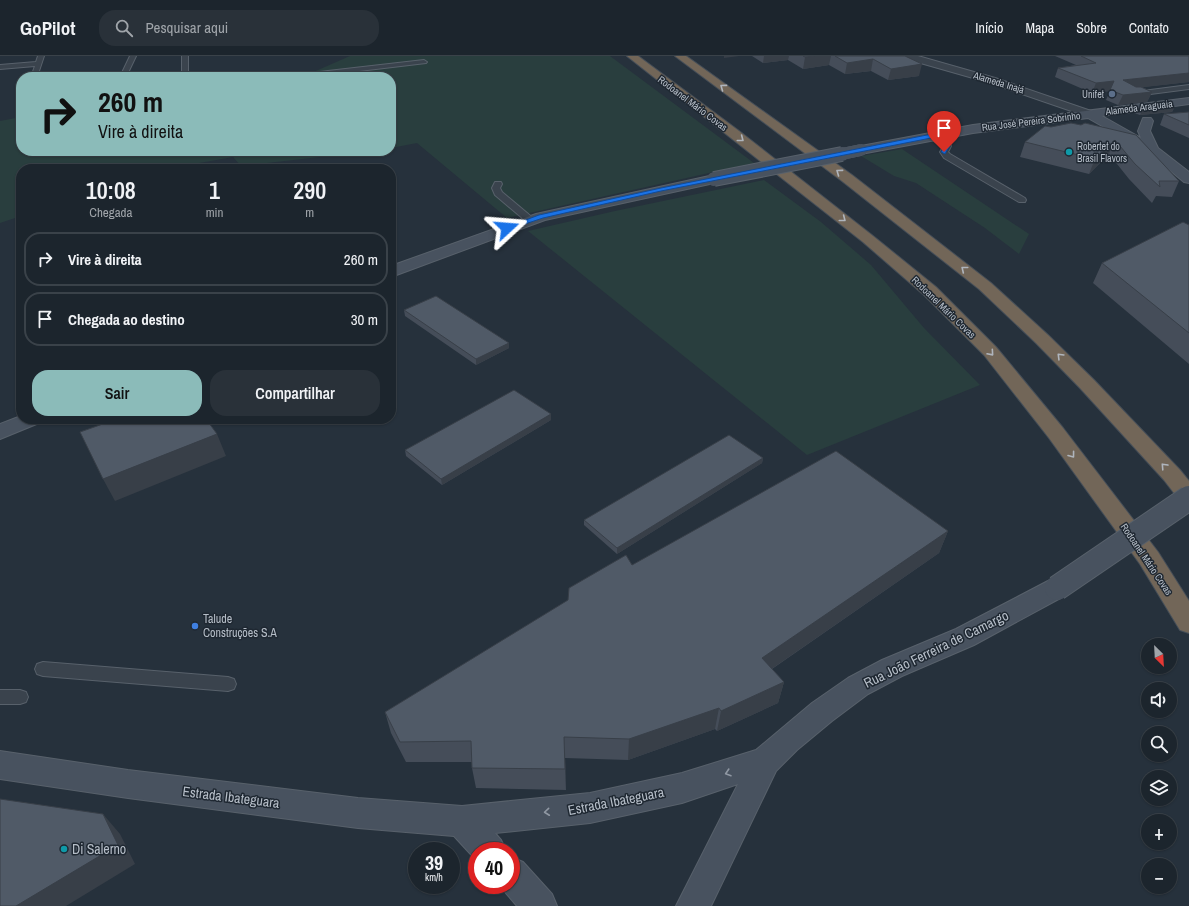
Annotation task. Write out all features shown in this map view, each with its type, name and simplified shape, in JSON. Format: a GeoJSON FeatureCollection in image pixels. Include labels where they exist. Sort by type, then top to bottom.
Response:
{"type":"FeatureCollection","features":[{"type":"Feature","properties":{"kind":"highway"},"geometry":{"type":"LineString","coordinates":[[680,56],[847,178],[985,286],[1088,384],[1172,474],[1189,497]]}},
{"type":"Feature","properties":{"kind":"highway","name":"Rodoanel Mário Covas"},"geometry":{"type":"LineString","coordinates":[[633,58],[735,134],[868,239],[930,292],[990,351],[1056,433],[1144,552],[1189,623]]}},
{"type":"Feature","properties":{"kind":"street","name":"Alameda Inajá"},"geometry":{"type":"LineString","coordinates":[[907,56],[998,82],[1090,114]]}},
{"type":"Feature","properties":{"kind":"street","name":"Alameda Inajá"},"geometry":{"type":"LineString","coordinates":[[932,56],[998,75],[1109,111]]}},
{"type":"Feature","properties":{"kind":"street","name":"Alameda Araguaia"},"geometry":{"type":"LineString","coordinates":[[1090,114],[1189,101]]}},
{"type":"Feature","properties":{"kind":"street"},"geometry":{"type":"LineString","coordinates":[[1090,114],[1153,150],[1189,178]]}},
{"type":"Feature","properties":{"kind":"street","name":"Rua José Pereira Sobrinho"},"geometry":{"type":"LineString","coordinates":[[396,270],[530,220],[578,208],[714,179],[932,136],[973,129],[1090,114]]}},
{"type":"Feature","properties":{"kind":"street","name":"Alameda Araguaia"},"geometry":{"type":"LineString","coordinates":[[1111,125],[1160,120]]}},
{"type":"Feature","properties":{"kind":"street"},"geometry":{"type":"LineString","coordinates":[[1138,123],[1153,150]]}},
{"type":"Feature","properties":{"kind":"street","name":"Rua José Pereira Sobrinho"},"geometry":{"type":"LineString","coordinates":[[973,129],[1111,125]]}},
{"type":"Feature","properties":{"kind":"street"},"geometry":{"type":"LineString","coordinates":[[0,432],[20,424]]}},
{"type":"Feature","properties":{"kind":"street","name":"Rua João Ferreira de Camargo"},"geometry":{"type":"LineString","coordinates":[[693,906],[765,761],[822,712],[858,686],[892,668],[965,637],[1057,588],[1189,497]]}},
{"type":"Feature","properties":{"kind":"street","name":"Estrada Ibateguara"},"geometry":{"type":"LineString","coordinates":[[0,765],[128,784],[358,813],[462,821],[590,808],[682,788],[765,761]]}},
{"type":"Feature","properties":{"kind":"street"},"geometry":{"type":"LineString","coordinates":[[462,821],[482,842]]}},
{"type":"Feature","properties":{"kind":"street"},"geometry":{"type":"LineString","coordinates":[[520,884],[540,906]]}},
{"type":"Feature","properties":{"kind":"lane"},"geometry":{"type":"LineString","coordinates":[[36,72],[41,56]]}},
{"type":"Feature","properties":{"kind":"lane"},"geometry":{"type":"LineString","coordinates":[[126,72],[132,56]]}},
{"type":"Feature","properties":{"kind":"lane"},"geometry":{"type":"LineString","coordinates":[[185,56],[185,72]]}},
{"type":"Feature","properties":{"kind":"lane"},"geometry":{"type":"LineString","coordinates":[[337,72],[424,62]]}},
{"type":"Feature","properties":{"kind":"lane"},"geometry":{"type":"LineString","coordinates":[[0,67],[39,64]]}},
{"type":"Feature","properties":{"kind":"lane"},"geometry":{"type":"LineString","coordinates":[[1133,94],[1189,87]]}},
{"type":"Feature","properties":{"kind":"lane"},"geometry":{"type":"LineString","coordinates":[[932,136],[947,146],[944,152],[947,156],[1022,200]]}},
{"type":"Feature","properties":{"kind":"lane"},"geometry":{"type":"LineString","coordinates":[[498,184],[496,188],[498,193],[530,220]]}},
{"type":"Feature","properties":{"kind":"lane"},"geometry":{"type":"LineString","coordinates":[[43,669],[228,684]]}},
{"type":"Feature","properties":{"kind":"lane"},"geometry":{"type":"LineString","coordinates":[[0,697],[20,697]]}},
{"type":"Feature","properties":{"kind":"green space"},"geometry":{"type":"Polygon","coordinates":[[[350,56],[610,56],[754,163],[507,218],[417,143],[396,147],[396,72],[313,72],[350,56]]]}},
{"type":"Feature","properties":{"kind":"green space"},"geometry":{"type":"Polygon","coordinates":[[[16,118],[16,156],[328,156],[258,164],[239,164],[233,157],[194,164],[16,164],[16,218],[0,223],[0,121],[16,118]]]}},
{"type":"Feature","properties":{"kind":"green space"},"geometry":{"type":"Polygon","coordinates":[[[902,149],[1029,234],[1019,254],[985,228],[916,183],[894,176],[861,156],[902,149]]]}},
{"type":"Feature","properties":{"kind":"green space"},"geometry":{"type":"Polygon","coordinates":[[[764,180],[821,222],[871,265],[924,328],[980,385],[807,455],[528,231],[764,180]]]}},
{"type":"Feature","properties":{"kind":"building"},"geometry":{"type":"Polygon","coordinates":[[[835,56],[905,56],[922,64],[891,69],[873,59],[847,63],[835,56]]]}},
{"type":"Feature","properties":{"kind":"building"},"geometry":{"type":"Polygon","coordinates":[[[1081,56],[1189,56],[1189,73],[1123,80],[1136,87],[1141,87],[1152,92],[1123,95],[1110,90],[1114,81],[1096,83],[1058,68],[1096,63],[1081,56]]]}},
{"type":"Feature","properties":{"kind":"building"},"geometry":{"type":"Polygon","coordinates":[[[1166,105],[1174,108],[1142,111],[1136,109],[1166,105]]]}},
{"type":"Feature","properties":{"kind":"building"},"geometry":{"type":"Polygon","coordinates":[[[1189,112],[1189,125],[1164,114],[1189,112]]]}},
{"type":"Feature","properties":{"kind":"building"},"geometry":{"type":"Polygon","coordinates":[[[1071,123],[1081,125],[1085,123],[1136,135],[1179,181],[1159,181],[1160,187],[1135,164],[1115,140],[1095,159],[1025,142],[1045,126],[1051,127],[1071,123]]]}},
{"type":"Feature","properties":{"kind":"building"},"geometry":{"type":"Polygon","coordinates":[[[1183,222],[1189,225],[1189,333],[1102,263],[1183,222]]]}},
{"type":"Feature","properties":{"kind":"building"},"geometry":{"type":"Polygon","coordinates":[[[436,296],[509,343],[476,359],[404,310],[436,296]]]}},
{"type":"Feature","properties":{"kind":"building"},"geometry":{"type":"Polygon","coordinates":[[[514,390],[551,414],[441,479],[405,450],[514,390]]]}},
{"type":"Feature","properties":{"kind":"building"},"geometry":{"type":"Polygon","coordinates":[[[103,424],[210,424],[217,434],[103,479],[80,432],[103,424]]]}},
{"type":"Feature","properties":{"kind":"building"},"geometry":{"type":"Polygon","coordinates":[[[729,435],[763,458],[617,548],[584,520],[729,435]]]}},
{"type":"Feature","properties":{"kind":"building"},"geometry":{"type":"Polygon","coordinates":[[[836,451],[948,531],[762,658],[784,682],[721,711],[719,708],[629,739],[564,737],[565,769],[472,768],[471,741],[400,742],[385,712],[568,600],[569,588],[626,555],[632,565],[836,451]]]}},
{"type":"Feature","properties":{"kind":"building","name":"Di Salerno"},"geometry":{"type":"Polygon","coordinates":[[[0,799],[103,814],[118,845],[16,906],[0,906],[0,799]]]}},
{"type":"Feature","properties":{"kind":"place","name":"Unifet"},"geometry":{"type":"Point","coordinates":[1112,94]}},
{"type":"Feature","properties":{"kind":"place","name":"Robertet do Brasil Flavors"},"geometry":{"type":"Point","coordinates":[1069,152]}},
{"type":"Feature","properties":{"kind":"place","name":"Talude Construções S.A"},"geometry":{"type":"Point","coordinates":[195,626]}},
{"type":"Feature","properties":{"kind":"place","name":"Di Salerno"},"geometry":{"type":"Point","coordinates":[64,849]}},
{"type":"Feature","properties":{"kind":"route"},"geometry":{"type":"LineString","coordinates":[[507,228],[541,217],[685,184],[932,136],[946,144],[947,146],[944,152]]}}]}
